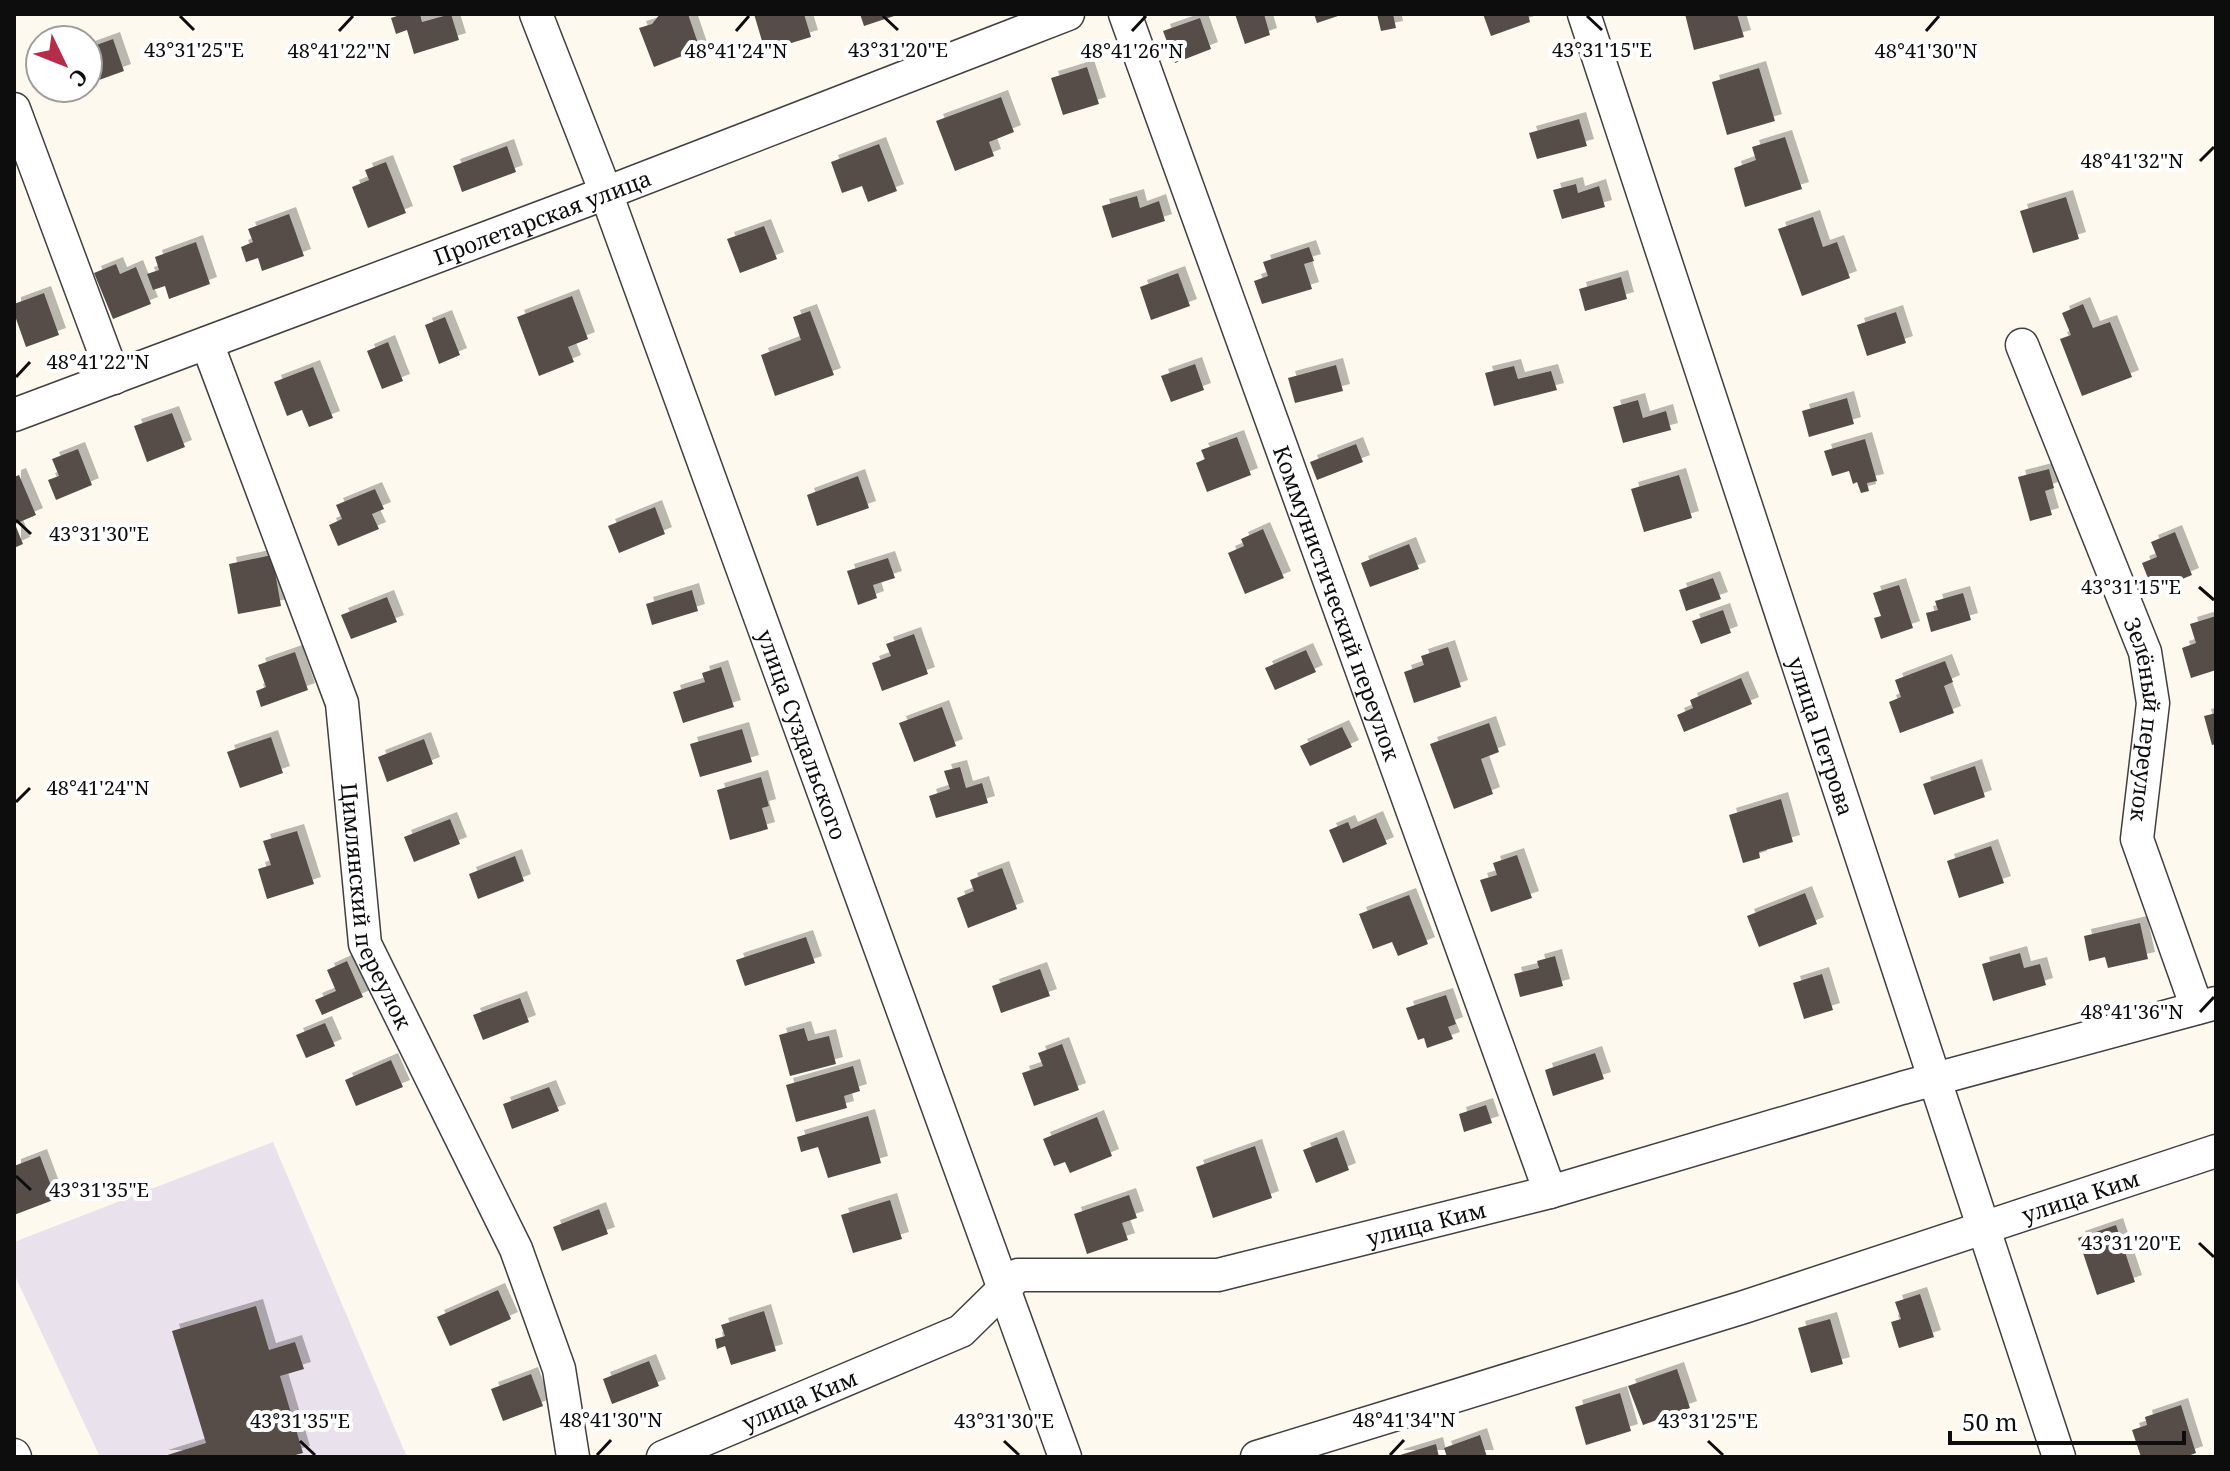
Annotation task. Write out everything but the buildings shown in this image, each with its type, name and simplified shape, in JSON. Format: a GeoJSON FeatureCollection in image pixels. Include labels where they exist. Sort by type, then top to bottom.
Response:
{"type":"FeatureCollection","features":[{"type":"Feature","properties":{"kind":"street","name":"улица Суздальского"},"geometry":{"type":"LineString","coordinates":[[536,14],[606,193],[1065,1457]]}},
{"type":"Feature","properties":{"kind":"street","name":"Пролетарская улица"},"geometry":{"type":"LineString","coordinates":[[14,415],[606,193],[1068,14]]}},
{"type":"Feature","properties":{"kind":"street","name":"Коммунистический переулок"},"geometry":{"type":"LineString","coordinates":[[1125,14],[1550,1192]]}},
{"type":"Feature","properties":{"kind":"street","name":"улица Петрова"},"geometry":{"type":"LineString","coordinates":[[1584,14],[2059,1457]]}},
{"type":"Feature","properties":{"kind":"street"},"geometry":{"type":"LineString","coordinates":[[14,109],[114,378]]}},
{"type":"Feature","properties":{"kind":"street","name":"Цимлянский переулок"},"geometry":{"type":"LineString","coordinates":[[207,343],[342,703],[365,944],[516,1249],[559,1369],[573,1457]]}},
{"type":"Feature","properties":{"kind":"street","name":"Зелёный переулок"},"geometry":{"type":"LineString","coordinates":[[2022,345],[2145,652],[2153,703],[2137,839],[2207,1005]]}},
{"type":"Feature","properties":{"kind":"street","name":"улица Ким"},"geometry":{"type":"LineString","coordinates":[[663,1457],[961,1331],[1018,1275],[1218,1275],[1550,1192],[1934,1079],[2207,1005]]}},
{"type":"Feature","properties":{"kind":"street","name":"улица Ким"},"geometry":{"type":"LineString","coordinates":[[1257,1457],[1744,1307],[2216,1151]]}},
{"type":"Feature","properties":{"kind":"shaded area"},"geometry":{"type":"Polygon","coordinates":[[[273,1142],[407,1457],[100,1457],[14,1274],[14,1242],[273,1142]]]}}]}
